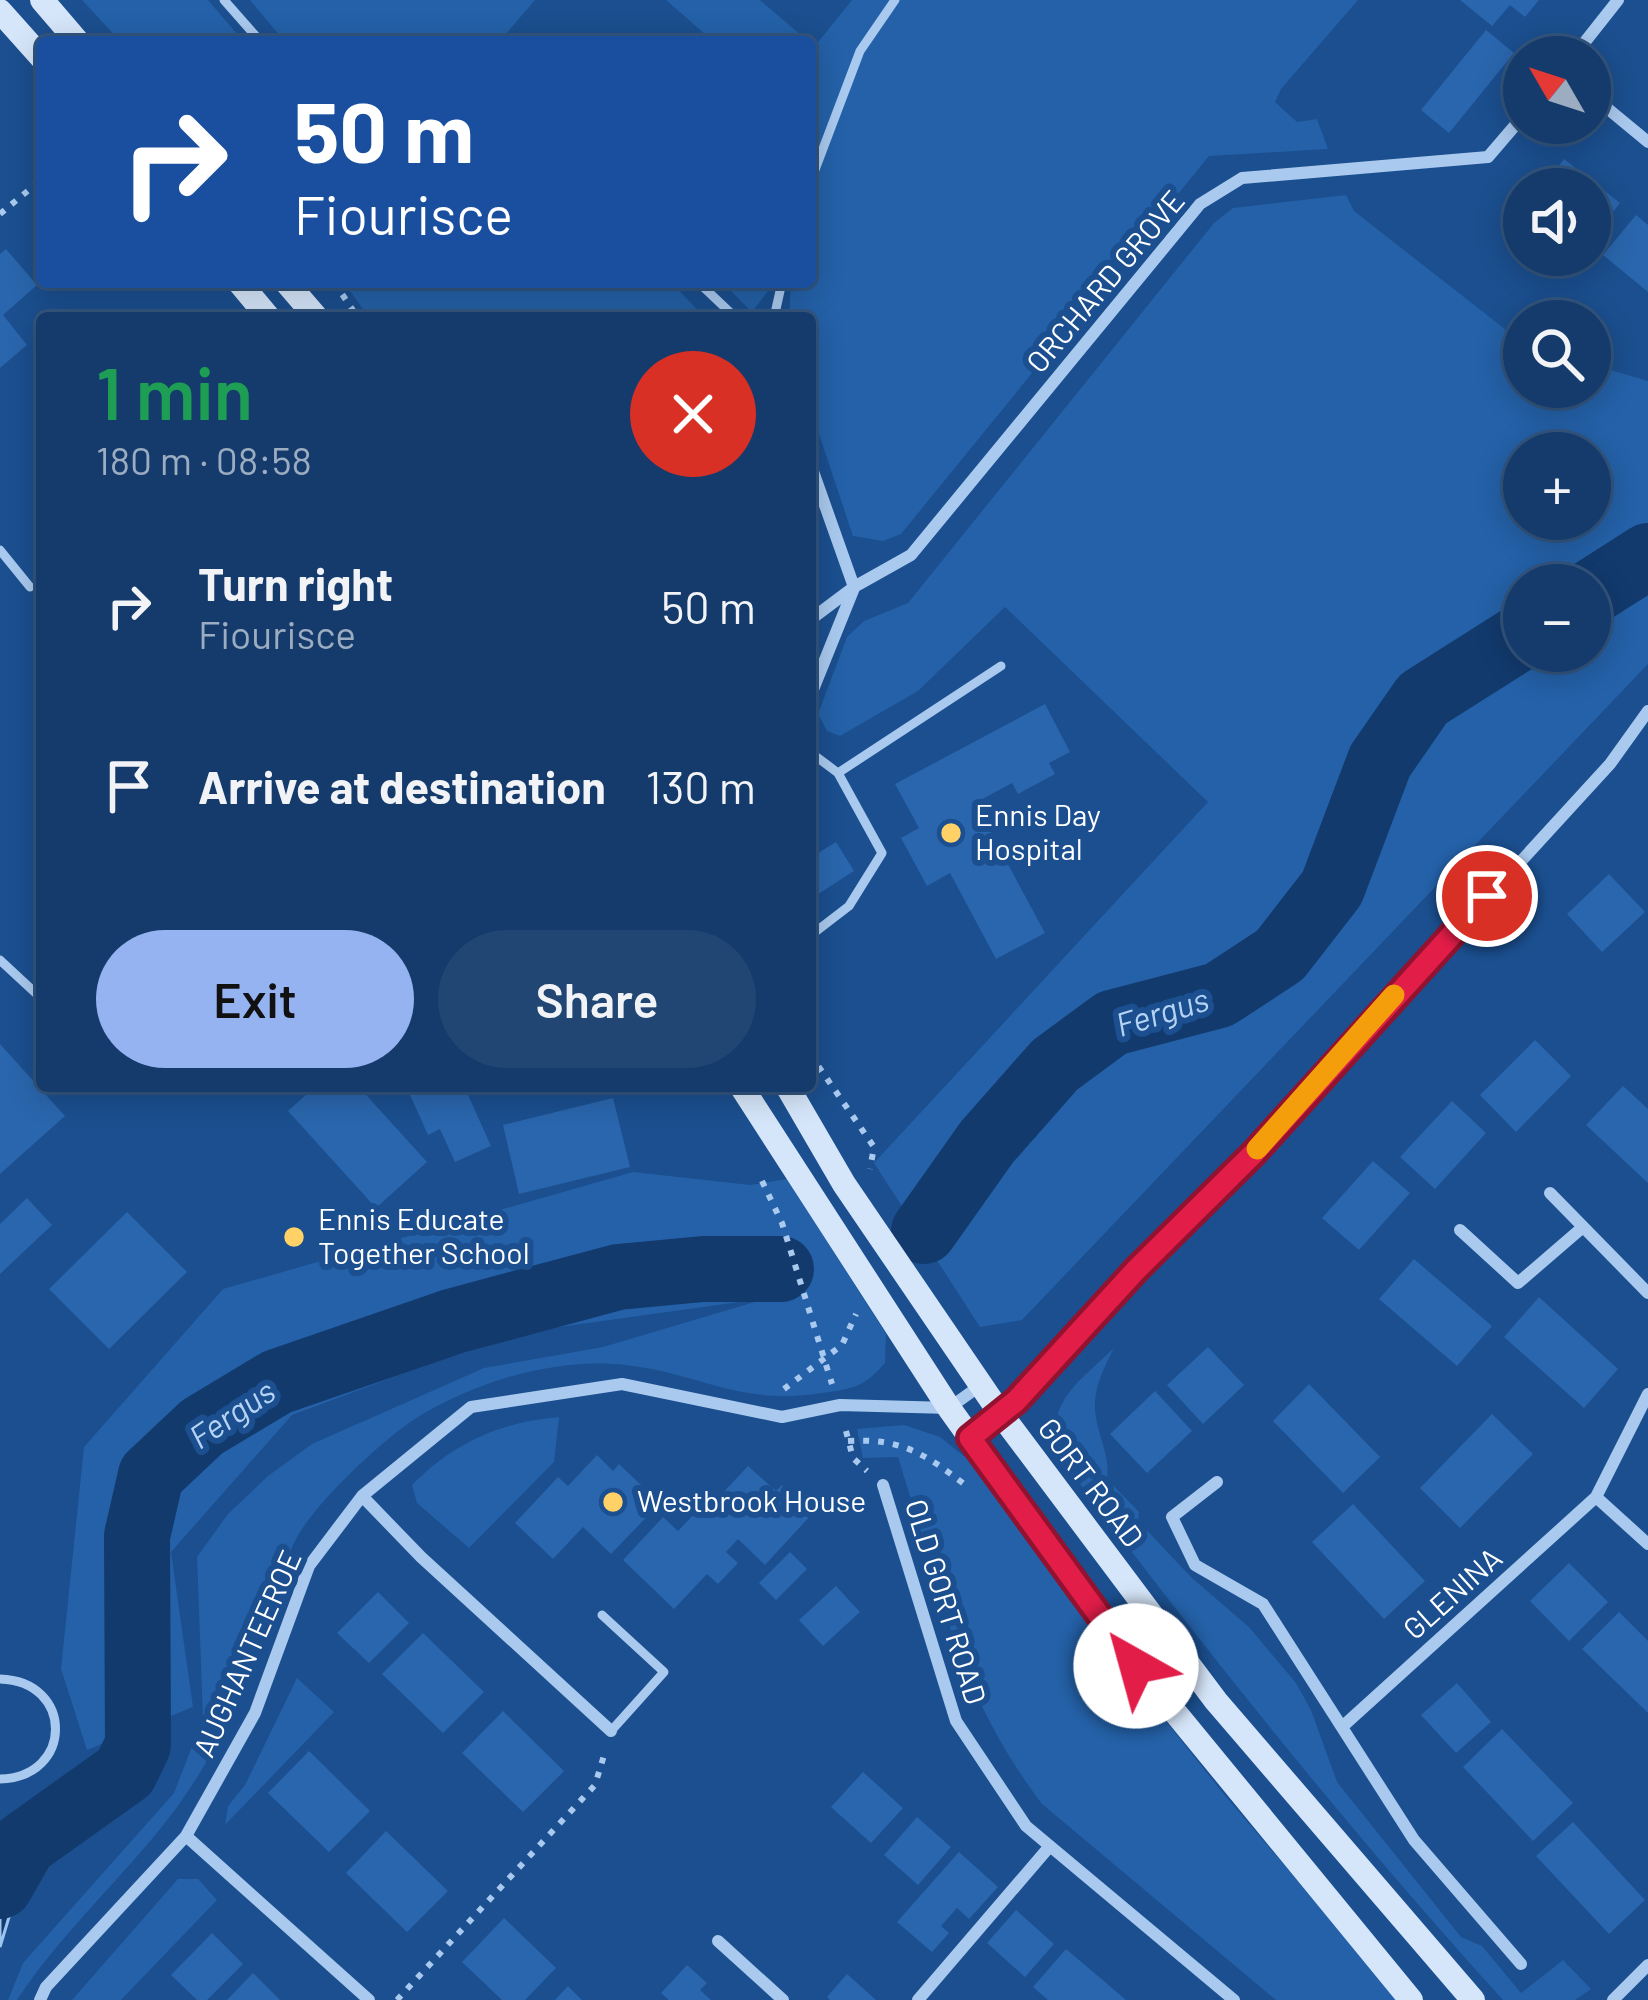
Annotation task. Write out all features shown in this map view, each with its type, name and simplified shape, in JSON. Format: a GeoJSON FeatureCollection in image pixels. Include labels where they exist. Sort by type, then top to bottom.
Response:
{"type":"FeatureCollection","features":[{"type":"Feature","properties":{"kind":"main road"},"geometry":{"type":"LineString","coordinates":[[42,0],[73,36]]}},
{"type":"Feature","properties":{"kind":"main road"},"geometry":{"type":"LineString","coordinates":[[0,11],[36,51]]}},
{"type":"Feature","properties":{"kind":"main road"},"geometry":{"type":"LineString","coordinates":[[244,288],[263,312]]}},
{"type":"Feature","properties":{"kind":"main road"},"geometry":{"type":"LineString","coordinates":[[291,288],[312,312]]}},
{"type":"Feature","properties":{"kind":"main road"},"geometry":{"type":"LineString","coordinates":[[745,1092],[970,1438],[1110,1633],[1411,2000]]}},
{"type":"Feature","properties":{"kind":"main road","name":"GORT ROAD"},"geometry":{"type":"LineString","coordinates":[[790,1092],[844,1184],[1000,1413],[1216,1701],[1473,2000]]}},
{"type":"Feature","properties":{"kind":"street"},"geometry":{"type":"LineString","coordinates":[[1590,36],[1618,0]]}},
{"type":"Feature","properties":{"kind":"street"},"geometry":{"type":"LineString","coordinates":[[1611,111],[1648,142]]}},
{"type":"Feature","properties":{"kind":"street","name":"ORCHARD GROVE"},"geometry":{"type":"LineString","coordinates":[[816,616],[854,587],[911,555],[1200,203],[1242,178],[1488,157],[1503,140]]}},
{"type":"Feature","properties":{"kind":"street"},"geometry":{"type":"LineString","coordinates":[[816,480],[854,587],[816,682]]}},
{"type":"Feature","properties":{"kind":"street"},"geometry":{"type":"LineString","coordinates":[[970,1438],[1000,1413],[1254,1153],[1610,764],[1648,711]]}},
{"type":"Feature","properties":{"kind":"street"},"geometry":{"type":"LineString","coordinates":[[1550,1193],[1648,1292]]}},
{"type":"Feature","properties":{"kind":"street"},"geometry":{"type":"LineString","coordinates":[[1460,1230],[1518,1283],[1583,1227]]}},
{"type":"Feature","properties":{"kind":"street","name":"AUGHANTEEROE"},"geometry":{"type":"LineString","coordinates":[[40,2000],[46,1987],[186,1836],[255,1713],[309,1566],[362,1496],[471,1408],[622,1384],[782,1417],[840,1405],[950,1408]]}},
{"type":"Feature","properties":{"kind":"street"},"geometry":{"type":"LineString","coordinates":[[950,1408],[981,1385]]}},
{"type":"Feature","properties":{"kind":"street","name":"GLENINA"},"geometry":{"type":"LineString","coordinates":[[1342,1727],[1596,1497],[1648,1394]]}},
{"type":"Feature","properties":{"kind":"street"},"geometry":{"type":"LineString","coordinates":[[1217,1482],[1172,1517],[1195,1565],[1263,1604],[1414,1840],[1521,1964]]}},
{"type":"Feature","properties":{"kind":"street","name":"OLD GORT ROAD"},"geometry":{"type":"LineString","coordinates":[[883,1485],[956,1721],[1026,1826],[1234,2000]]}},
{"type":"Feature","properties":{"kind":"street"},"geometry":{"type":"LineString","coordinates":[[362,1496],[421,1557],[611,1731]]}},
{"type":"Feature","properties":{"kind":"street"},"geometry":{"type":"LineString","coordinates":[[1596,1497],[1648,1544]]}},
{"type":"Feature","properties":{"kind":"street"},"geometry":{"type":"LineString","coordinates":[[186,1836],[369,2000]]}},
{"type":"Feature","properties":{"kind":"street"},"geometry":{"type":"LineString","coordinates":[[918,2000],[1050,1846]]}},
{"type":"Feature","properties":{"kind":"street"},"geometry":{"type":"LineString","coordinates":[[718,1941],[783,2000]]}},
{"type":"Feature","properties":{"kind":"street"},"geometry":{"type":"LineString","coordinates":[[1613,2000],[1648,1965]]}},
{"type":"Feature","properties":{"kind":"lane"},"geometry":{"type":"LineString","coordinates":[[224,0],[256,36]]}},
{"type":"Feature","properties":{"kind":"lane"},"geometry":{"type":"LineString","coordinates":[[816,167],[860,51],[895,0]]}},
{"type":"Feature","properties":{"kind":"lane"},"geometry":{"type":"LineString","coordinates":[[704,288],[730,312]]}},
{"type":"Feature","properties":{"kind":"lane"},"geometry":{"type":"LineString","coordinates":[[0,550],[30,587]]}},
{"type":"Feature","properties":{"kind":"lane"},"geometry":{"type":"LineString","coordinates":[[838,773],[1001,666]]}},
{"type":"Feature","properties":{"kind":"lane"},"geometry":{"type":"LineString","coordinates":[[816,756],[838,773],[882,853],[849,906],[816,931]]}},
{"type":"Feature","properties":{"kind":"lane"},"geometry":{"type":"LineString","coordinates":[[0,960],[36,993]]}},
{"type":"Feature","properties":{"kind":"lane"},"geometry":{"type":"LineString","coordinates":[[602,1615],[664,1672],[611,1731]]}},
{"type":"Feature","properties":{"kind":"lane"},"geometry":{"type":"LineString","coordinates":[[0,1678],[18,1680],[45,1697],[56,1729],[44,1761],[32,1773],[0,1779]]}},
{"type":"Feature","properties":{"kind":"path"},"geometry":{"type":"LineString","coordinates":[[0,214],[36,184]]}},
{"type":"Feature","properties":{"kind":"path"},"geometry":{"type":"LineString","coordinates":[[758,1170],[782,1223],[853,1458],[883,1485]]}},
{"type":"Feature","properties":{"kind":"path"},"geometry":{"type":"LineString","coordinates":[[755,1411],[842,1345],[866,1282]]}},
{"type":"Feature","properties":{"kind":"path"},"geometry":{"type":"LineString","coordinates":[[848,1441],[879,1439],[911,1448],[977,1494]]}},
{"type":"Feature","properties":{"kind":"path"},"geometry":{"type":"LineString","coordinates":[[397,2000],[595,1785],[611,1731]]}},
{"type":"Feature","properties":{"kind":"shaded area"},"geometry":{"type":"Polygon","coordinates":[[[82,0],[208,0],[239,36],[115,36],[82,0]]]}},
{"type":"Feature","properties":{"kind":"shaded area"},"geometry":{"type":"Polygon","coordinates":[[[250,0],[535,0],[504,36],[280,36],[250,0]]]}},
{"type":"Feature","properties":{"kind":"shaded area"},"geometry":{"type":"Polygon","coordinates":[[[666,0],[760,0],[802,36],[707,36],[666,0]]]}},
{"type":"Feature","properties":{"kind":"shaded area"},"geometry":{"type":"Polygon","coordinates":[[[852,0],[1358,0],[1275,102],[1297,122],[1317,119],[1328,149],[1209,156],[901,534],[883,541],[853,536],[816,425],[816,312],[789,312],[791,288],[816,288],[816,45],[852,0]]]}},
{"type":"Feature","properties":{"kind":"shaded area"},"geometry":{"type":"Polygon","coordinates":[[[1346,195],[1354,211],[1503,328],[1503,408],[1611,408],[1611,370],[1648,381],[1648,664],[1022,1320],[980,1327],[874,1163],[1208,802],[1005,607],[918,691],[840,736],[827,731],[818,714],[847,637],[864,621],[908,603],[1214,223],[1233,208],[1346,195]]]}},
{"type":"Feature","properties":{"kind":"shaded area"},"geometry":{"type":"Polygon","coordinates":[[[348,288],[677,288],[699,312],[365,312],[348,288]]]}},
{"type":"Feature","properties":{"kind":"shaded area"},"geometry":{"type":"Polygon","coordinates":[[[728,288],[770,288],[752,312],[728,288]]]}},
{"type":"Feature","properties":{"kind":"shaded area"},"geometry":{"type":"Polygon","coordinates":[[[816,516],[818,522],[816,576],[816,516]]]}},
{"type":"Feature","properties":{"kind":"shaded area"},"geometry":{"type":"Polygon","coordinates":[[[633,1172],[750,1185],[787,1179],[886,1334],[885,1363],[857,1386],[793,1396],[744,1392],[626,1365],[545,1368],[466,1393],[404,1427],[334,1491],[296,1539],[233,1708],[184,1798],[17,2000],[8,2000],[23,1963],[174,1793],[203,1718],[197,1557],[228,1514],[268,1476],[312,1444],[484,1368],[603,1347],[768,1298],[509,1334],[292,1415],[171,1552],[193,1707],[87,1750],[61,1669],[84,1447],[223,1289],[633,1172]]]}},
{"type":"Feature","properties":{"kind":"shaded area"},"geometry":{"type":"Polygon","coordinates":[[[1114,1348],[1098,1384],[1095,1412],[1107,1479],[1139,1512],[1138,1521],[1192,1578],[1249,1627],[1296,1683],[1337,1782],[1461,1937],[1482,1946],[1521,1993],[1563,1960],[1591,1989],[1575,2000],[1503,2000],[1273,1731],[1056,1452],[1061,1405],[1114,1348]]]}},
{"type":"Feature","properties":{"kind":"shaded area"},"geometry":{"type":"Polygon","coordinates":[[[559,1417],[554,1462],[469,1548],[417,1503],[412,1485],[461,1446],[517,1424],[559,1417]]]}},
{"type":"Feature","properties":{"kind":"shaded area"},"geometry":{"type":"Polygon","coordinates":[[[904,1425],[940,1437],[979,1468],[1068,1598],[1223,1793],[1399,2000],[1276,2000],[1042,1804],[989,1721],[970,1679],[898,1457],[863,1458],[857,1429],[904,1425]]]}},
{"type":"Feature","properties":{"kind":"shaded area"},"geometry":{"type":"Polygon","coordinates":[[[297,1678],[334,1712],[225,1825],[228,1806],[245,1785],[297,1678]]]}},
{"type":"Feature","properties":{"kind":"shaded area"},"geometry":{"type":"Polygon","coordinates":[[[165,1722],[150,1772],[37,1850],[21,1877],[0,1947],[0,1848],[15,1826],[67,1807],[119,1763],[125,1737],[165,1722]]]}},
{"type":"Feature","properties":{"kind":"shaded area"},"geometry":{"type":"Polygon","coordinates":[[[178,1879],[198,1879],[217,1900],[121,2000],[72,2000],[178,1879]]]}},
{"type":"Feature","properties":{"kind":"building"},"geometry":{"type":"Polygon","coordinates":[[[1460,0],[1539,0],[1525,17],[1510,5],[1492,26],[1460,0]]]}},
{"type":"Feature","properties":{"kind":"building"},"geometry":{"type":"Polygon","coordinates":[[[1486,30],[1503,44],[1503,67],[1449,133],[1421,110],[1486,30]]]}},
{"type":"Feature","properties":{"kind":"building"},"geometry":{"type":"Polygon","coordinates":[[[1636,215],[1648,225],[1648,292],[1611,262],[1611,245],[1636,215]]]}},
{"type":"Feature","properties":{"kind":"building"},"geometry":{"type":"Polygon","coordinates":[[[6,249],[36,286],[3,315],[27,345],[0,368],[0,254],[6,249]]]}},
{"type":"Feature","properties":{"kind":"building","name":"Ennis Day Hospital"},"geometry":{"type":"Polygon","coordinates":[[[1045,704],[1070,752],[1049,763],[1055,774],[1018,794],[1012,783],[975,803],[1045,933],[996,959],[950,873],[927,886],[901,838],[919,828],[895,784],[1045,704]]]}},
{"type":"Feature","properties":{"kind":"building"},"geometry":{"type":"Polygon","coordinates":[[[836,842],[854,871],[816,895],[816,854],[836,842]]]}},
{"type":"Feature","properties":{"kind":"building"},"geometry":{"type":"Polygon","coordinates":[[[1609,874],[1645,912],[1602,952],[1567,914],[1609,874]]]}},
{"type":"Feature","properties":{"kind":"building"},"geometry":{"type":"Polygon","coordinates":[[[1535,1040],[1571,1076],[1516,1132],[1480,1095],[1535,1040]]]}},
{"type":"Feature","properties":{"kind":"building"},"geometry":{"type":"Polygon","coordinates":[[[0,1044],[36,1084],[36,1092],[43,1092],[65,1116],[0,1174],[0,1044]]]}},
{"type":"Feature","properties":{"kind":"building"},"geometry":{"type":"Polygon","coordinates":[[[1623,1086],[1648,1109],[1648,1183],[1586,1125],[1623,1086]]]}},
{"type":"Feature","properties":{"kind":"building"},"geometry":{"type":"Polygon","coordinates":[[[309,1092],[363,1092],[427,1162],[376,1208],[288,1111],[309,1092]]]}},
{"type":"Feature","properties":{"kind":"building"},"geometry":{"type":"Polygon","coordinates":[[[409,1092],[467,1092],[491,1146],[455,1162],[440,1129],[428,1135],[409,1092]]]}},
{"type":"Feature","properties":{"kind":"building"},"geometry":{"type":"Polygon","coordinates":[[[613,1098],[630,1167],[519,1194],[503,1125],[613,1098]]]}},
{"type":"Feature","properties":{"kind":"building"},"geometry":{"type":"Polygon","coordinates":[[[1452,1101],[1486,1133],[1435,1189],[1400,1157],[1452,1101]]]}},
{"type":"Feature","properties":{"kind":"building"},"geometry":{"type":"Polygon","coordinates":[[[1373,1161],[1410,1193],[1359,1250],[1322,1218],[1373,1161]]]}},
{"type":"Feature","properties":{"kind":"building"},"geometry":{"type":"Polygon","coordinates":[[[27,1198],[52,1225],[0,1274],[0,1224],[27,1198]]]}},
{"type":"Feature","properties":{"kind":"building"},"geometry":{"type":"Polygon","coordinates":[[[127,1212],[187,1272],[109,1349],[49,1289],[127,1212]]]}},
{"type":"Feature","properties":{"kind":"building"},"geometry":{"type":"Polygon","coordinates":[[[1414,1259],[1492,1326],[1457,1366],[1379,1299],[1414,1259]]]}},
{"type":"Feature","properties":{"kind":"building"},"geometry":{"type":"Polygon","coordinates":[[[1539,1297],[1618,1369],[1584,1408],[1504,1337],[1539,1297]]]}},
{"type":"Feature","properties":{"kind":"building"},"geometry":{"type":"Polygon","coordinates":[[[1208,1347],[1244,1385],[1203,1424],[1167,1385],[1208,1347]]]}},
{"type":"Feature","properties":{"kind":"building"},"geometry":{"type":"Polygon","coordinates":[[[1309,1384],[1380,1457],[1343,1493],[1273,1421],[1309,1384]]]}},
{"type":"Feature","properties":{"kind":"building"},"geometry":{"type":"Polygon","coordinates":[[[1155,1391],[1192,1431],[1147,1473],[1110,1434],[1155,1391]]]}},
{"type":"Feature","properties":{"kind":"building"},"geometry":{"type":"Polygon","coordinates":[[[1492,1414],[1533,1454],[1460,1528],[1420,1488],[1492,1414]]]}},
{"type":"Feature","properties":{"kind":"building"},"geometry":{"type":"Polygon","coordinates":[[[597,1455],[613,1471],[619,1464],[660,1503],[611,1554],[583,1527],[553,1559],[515,1523],[558,1477],[568,1486],[597,1455]]]}},
{"type":"Feature","properties":{"kind":"building"},"geometry":{"type":"Polygon","coordinates":[[[748,1466],[776,1491],[782,1485],[812,1514],[765,1565],[738,1539],[726,1552],[738,1563],[718,1584],[707,1574],[674,1609],[623,1560],[663,1517],[678,1531],[748,1466]]]}},
{"type":"Feature","properties":{"kind":"building"},"geometry":{"type":"Polygon","coordinates":[[[1353,1504],[1425,1581],[1384,1619],[1312,1542],[1353,1504]]]}},
{"type":"Feature","properties":{"kind":"building"},"geometry":{"type":"Polygon","coordinates":[[[790,1552],[807,1569],[776,1600],[759,1583],[790,1552]]]}},
{"type":"Feature","properties":{"kind":"building"},"geometry":{"type":"Polygon","coordinates":[[[1569,1563],[1608,1602],[1569,1641],[1530,1601],[1569,1563]]]}},
{"type":"Feature","properties":{"kind":"building"},"geometry":{"type":"Polygon","coordinates":[[[836,1586],[860,1612],[823,1646],[799,1620],[836,1586]]]}},
{"type":"Feature","properties":{"kind":"building"},"geometry":{"type":"Polygon","coordinates":[[[378,1592],[409,1623],[369,1663],[337,1633],[378,1592]]]}},
{"type":"Feature","properties":{"kind":"building"},"geometry":{"type":"Polygon","coordinates":[[[1619,1612],[1648,1641],[1648,1713],[1582,1649],[1619,1612]]]}},
{"type":"Feature","properties":{"kind":"building"},"geometry":{"type":"Polygon","coordinates":[[[423,1633],[484,1692],[443,1733],[382,1674],[423,1633]]]}},
{"type":"Feature","properties":{"kind":"building"},"geometry":{"type":"Polygon","coordinates":[[[1457,1683],[1491,1722],[1456,1753],[1421,1715],[1457,1683]]]}},
{"type":"Feature","properties":{"kind":"building"},"geometry":{"type":"Polygon","coordinates":[[[503,1711],[564,1771],[523,1812],[462,1753],[503,1711]]]}},
{"type":"Feature","properties":{"kind":"building"},"geometry":{"type":"Polygon","coordinates":[[[1502,1729],[1573,1803],[1533,1841],[1463,1767],[1502,1729]]]}},
{"type":"Feature","properties":{"kind":"building"},"geometry":{"type":"Polygon","coordinates":[[[309,1751],[370,1811],[329,1852],[268,1793],[309,1751]]]}},
{"type":"Feature","properties":{"kind":"building"},"geometry":{"type":"Polygon","coordinates":[[[863,1772],[903,1808],[871,1843],[831,1807],[863,1772]]]}},
{"type":"Feature","properties":{"kind":"building"},"geometry":{"type":"Polygon","coordinates":[[[917,1817],[951,1847],[918,1885],[884,1855],[917,1817]]]}},
{"type":"Feature","properties":{"kind":"building"},"geometry":{"type":"Polygon","coordinates":[[[1573,1822],[1645,1900],[1609,1934],[1536,1856],[1573,1822]]]}},
{"type":"Feature","properties":{"kind":"building"},"geometry":{"type":"Polygon","coordinates":[[[386,1831],[448,1891],[407,1932],[346,1873],[386,1831]]]}},
{"type":"Feature","properties":{"kind":"building"},"geometry":{"type":"Polygon","coordinates":[[[959,1852],[998,1887],[969,1919],[957,1908],[941,1926],[949,1933],[932,1952],[897,1922],[959,1852]]]}},
{"type":"Feature","properties":{"kind":"building"},"geometry":{"type":"Polygon","coordinates":[[[1016,1910],[1054,1944],[1025,1977],[987,1943],[1016,1910]]]}},
{"type":"Feature","properties":{"kind":"building"},"geometry":{"type":"Polygon","coordinates":[[[504,1918],[556,1968],[525,2000],[502,2000],[462,1962],[504,1918]]]}},
{"type":"Feature","properties":{"kind":"building"},"geometry":{"type":"Polygon","coordinates":[[[212,1933],[243,1964],[207,2000],[197,2000],[171,1975],[212,1933]]]}},
{"type":"Feature","properties":{"kind":"building"},"geometry":{"type":"Polygon","coordinates":[[[1066,1949],[1126,2000],[1048,2000],[1033,1987],[1066,1949]]]}},
{"type":"Feature","properties":{"kind":"building"},"geometry":{"type":"Polygon","coordinates":[[[687,1965],[707,1983],[700,1990],[711,2000],[669,2000],[661,1993],[687,1965]]]}},
{"type":"Feature","properties":{"kind":"building"},"geometry":{"type":"Polygon","coordinates":[[[253,1973],[280,2000],[227,2000],[253,1973]]]}},
{"type":"Feature","properties":{"kind":"building"},"geometry":{"type":"Polygon","coordinates":[[[847,1974],[876,2000],[830,2000],[827,1997],[847,1974]]]}},
{"type":"Feature","properties":{"kind":"building"},"geometry":{"type":"Polygon","coordinates":[[[568,1986],[582,2000],[555,2000],[568,1986]]]}},
{"type":"Feature","properties":{"kind":"waterway","name":"Fergus"},"geometry":{"type":"LineString","coordinates":[[1611,580],[1648,556]]}},
{"type":"Feature","properties":{"kind":"waterway","name":"Fergus"},"geometry":{"type":"LineString","coordinates":[[924,1231],[987,1142],[1055,1065],[1112,1023],[1219,995],[1280,955],[1332,888],[1380,761],[1423,699],[1503,648]]}},
{"type":"Feature","properties":{"kind":"waterway","name":"Fergus"},"geometry":{"type":"LineString","coordinates":[[0,1886],[24,1844],[125,1772],[138,1745],[137,1536],[151,1475],[202,1427],[277,1382],[454,1321],[618,1277],[703,1269],[781,1269]]}},
{"type":"Feature","properties":{"kind":"slow traffic"},"geometry":{"type":"LineString","coordinates":[[1257,1149],[1394,995]]}},
{"type":"Feature","properties":{"kind":"place","name":"Ennis Day Hospital"},"geometry":{"type":"Point","coordinates":[951,833]}},
{"type":"Feature","properties":{"kind":"place","name":"Ennis Educate Together School"},"geometry":{"type":"Point","coordinates":[294,1237]}},
{"type":"Feature","properties":{"kind":"place","name":"Westbrook House"},"geometry":{"type":"Point","coordinates":[613,1502]}},
{"type":"Feature","properties":{"kind":"route"},"geometry":{"type":"LineString","coordinates":[[1136,1666],[970,1438],[1016,1401],[1136,1270],[1254,1153],[1487,896]]}}]}
